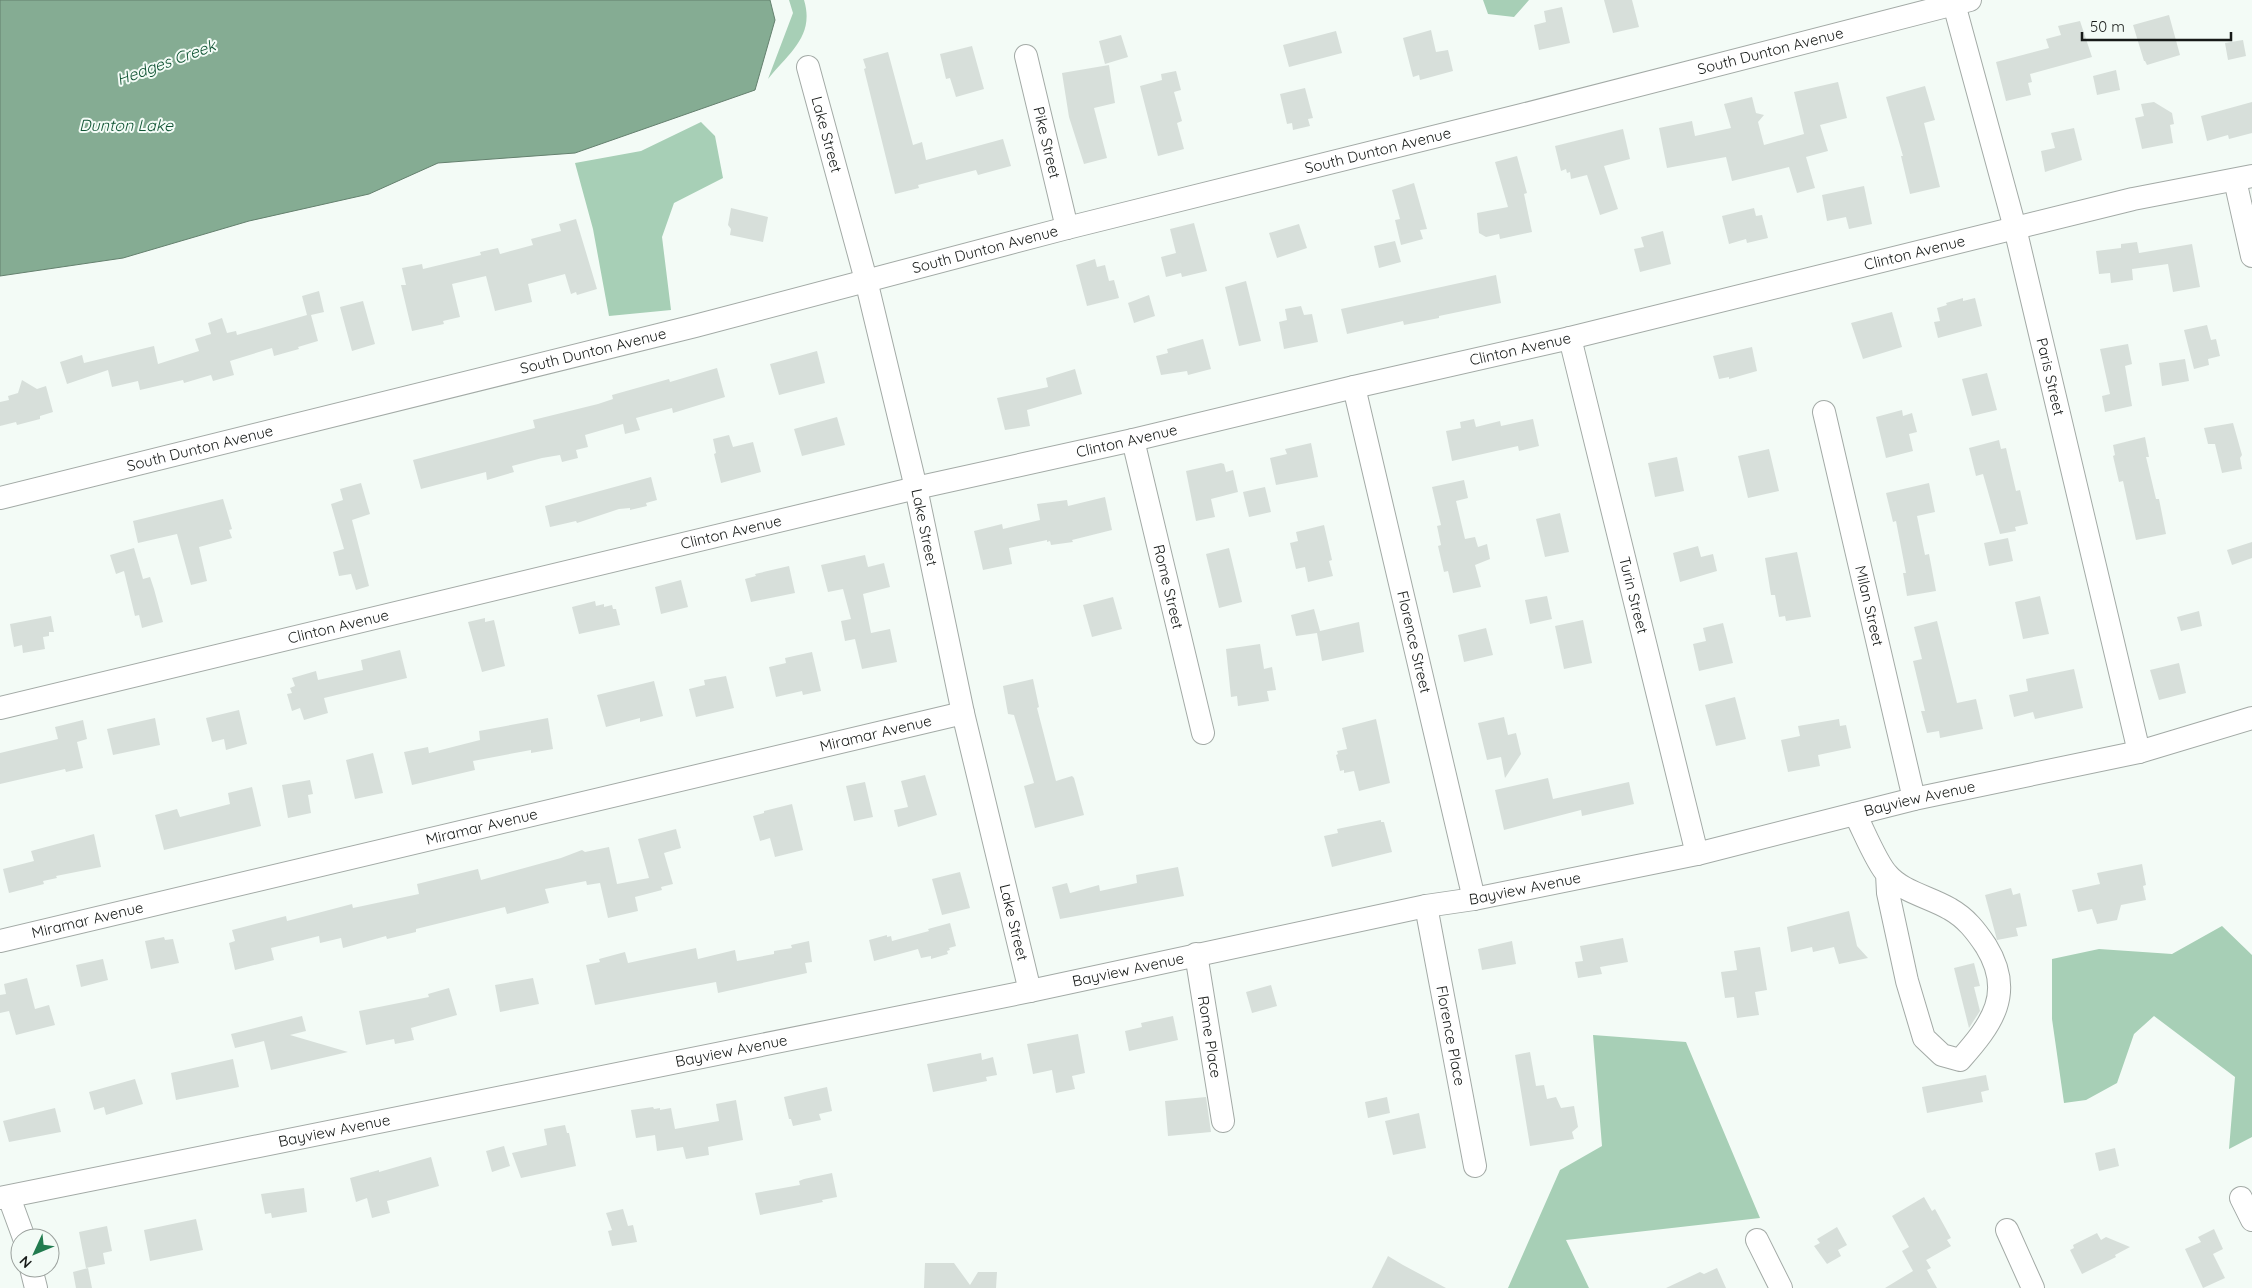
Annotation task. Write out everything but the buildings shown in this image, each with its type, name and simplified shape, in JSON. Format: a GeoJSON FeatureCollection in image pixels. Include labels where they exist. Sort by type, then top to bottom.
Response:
{"type":"FeatureCollection","features":[{"type":"Feature","properties":{"kind":"street","name":"Paris Street"},"geometry":{"type":"LineString","coordinates":[[1962,2],[2138,752]]}},
{"type":"Feature","properties":{"kind":"street","name":"South Dunton Avenue"},"geometry":{"type":"LineString","coordinates":[[0,498],[695,326],[1068,228],[1512,118],[1962,2]]}},
{"type":"Feature","properties":{"kind":"street","name":"Pike Street"},"geometry":{"type":"LineString","coordinates":[[1026,56],[1068,228]]}},
{"type":"Feature","properties":{"kind":"street","name":"Lake Street"},"geometry":{"type":"LineString","coordinates":[[808,67],[866,280],[916,488],[963,713],[1030,991]]}},
{"type":"Feature","properties":{"kind":"street","name":"Clinton Avenue"},"geometry":{"type":"LineString","coordinates":[[0,708],[916,488],[1134,440],[1570,338],[2133,198],[2243,178]]}},
{"type":"Feature","properties":{"kind":"street"},"geometry":{"type":"LineString","coordinates":[[2243,178],[2252,256]]}},
{"type":"Feature","properties":{"kind":"street","name":"Turin Street"},"geometry":{"type":"LineString","coordinates":[[1570,338],[1697,854]]}},
{"type":"Feature","properties":{"kind":"street","name":"Florence Street"},"geometry":{"type":"LineString","coordinates":[[1354,387],[1474,899]]}},
{"type":"Feature","properties":{"kind":"street","name":"Milan Street"},"geometry":{"type":"LineString","coordinates":[[1824,412],[1914,799]]}},
{"type":"Feature","properties":{"kind":"street","name":"Rome Street"},"geometry":{"type":"LineString","coordinates":[[1134,440],[1202,733]]}},
{"type":"Feature","properties":{"kind":"street","name":"Miramar Avenue"},"geometry":{"type":"LineString","coordinates":[[0,941],[963,713]]}},
{"type":"Feature","properties":{"kind":"street","name":"Bayview Avenue"},"geometry":{"type":"LineString","coordinates":[[4,1198],[1030,991],[1426,906],[1474,899],[1697,854],[1914,799],[2138,752],[2252,718]]}},
{"type":"Feature","properties":{"kind":"street"},"geometry":{"type":"LineString","coordinates":[[1855,814],[1887,874],[1888,893],[1907,981],[1924,1038],[1942,1055],[1960,1060],[1977,1041],[1992,1017],[2000,994],[2000,976],[1997,966],[1979,935],[1965,919],[1949,908],[1906,888],[1887,874]]}},
{"type":"Feature","properties":{"kind":"street","name":"Florence Place"},"geometry":{"type":"LineString","coordinates":[[1426,906],[1475,1166]]}},
{"type":"Feature","properties":{"kind":"street","name":"Rome Place"},"geometry":{"type":"LineString","coordinates":[[1196,954],[1223,1120]]}},
{"type":"Feature","properties":{"kind":"street"},"geometry":{"type":"LineString","coordinates":[[4,1198],[19,1228]]}},
{"type":"Feature","properties":{"kind":"street"},"geometry":{"type":"LineString","coordinates":[[2241,1198],[2252,1220]]}},
{"type":"Feature","properties":{"kind":"street"},"geometry":{"type":"LineString","coordinates":[[2007,1230],[2033,1288]]}},
{"type":"Feature","properties":{"kind":"street"},"geometry":{"type":"LineString","coordinates":[[1757,1240],[1781,1288]]}},
{"type":"Feature","properties":{"kind":"shaded area"},"geometry":{"type":"Polygon","coordinates":[[[789,0],[804,0],[806,24],[803,34],[792,52],[768,79],[793,13],[789,0]]]}},
{"type":"Feature","properties":{"kind":"shaded area"},"geometry":{"type":"Polygon","coordinates":[[[1483,0],[1529,0],[1514,17],[1488,14],[1483,0]]]}},
{"type":"Feature","properties":{"kind":"shaded area"},"geometry":{"type":"Polygon","coordinates":[[[701,122],[715,136],[723,178],[674,203],[662,237],[671,310],[609,316],[593,229],[575,163],[641,151],[701,122]]]}},
{"type":"Feature","properties":{"kind":"shaded area"},"geometry":{"type":"Polygon","coordinates":[[[2222,926],[2252,955],[2252,1137],[2229,1149],[2235,1077],[2154,1016],[2134,1034],[2117,1083],[2086,1100],[2064,1103],[2052,1019],[2052,959],[2099,949],[2172,954],[2222,926]]]}},
{"type":"Feature","properties":{"kind":"shaded area"},"geometry":{"type":"Polygon","coordinates":[[[1593,1035],[1686,1042],[1760,1218],[1566,1240],[1589,1288],[1508,1288],[1560,1170],[1602,1146],[1593,1035]]]}},
{"type":"Feature","properties":{"kind":"water","name":"Dunton Lake"},"geometry":{"type":"Polygon","coordinates":[[[0,0],[770,0],[775,20],[755,90],[575,153],[438,163],[369,194],[249,221],[123,258],[0,276],[0,0]]]}},
{"type":"Feature","properties":{"kind":"water label","name":"Hedges Creek"},"geometry":{"type":"Point","coordinates":[166,62]}}]}
